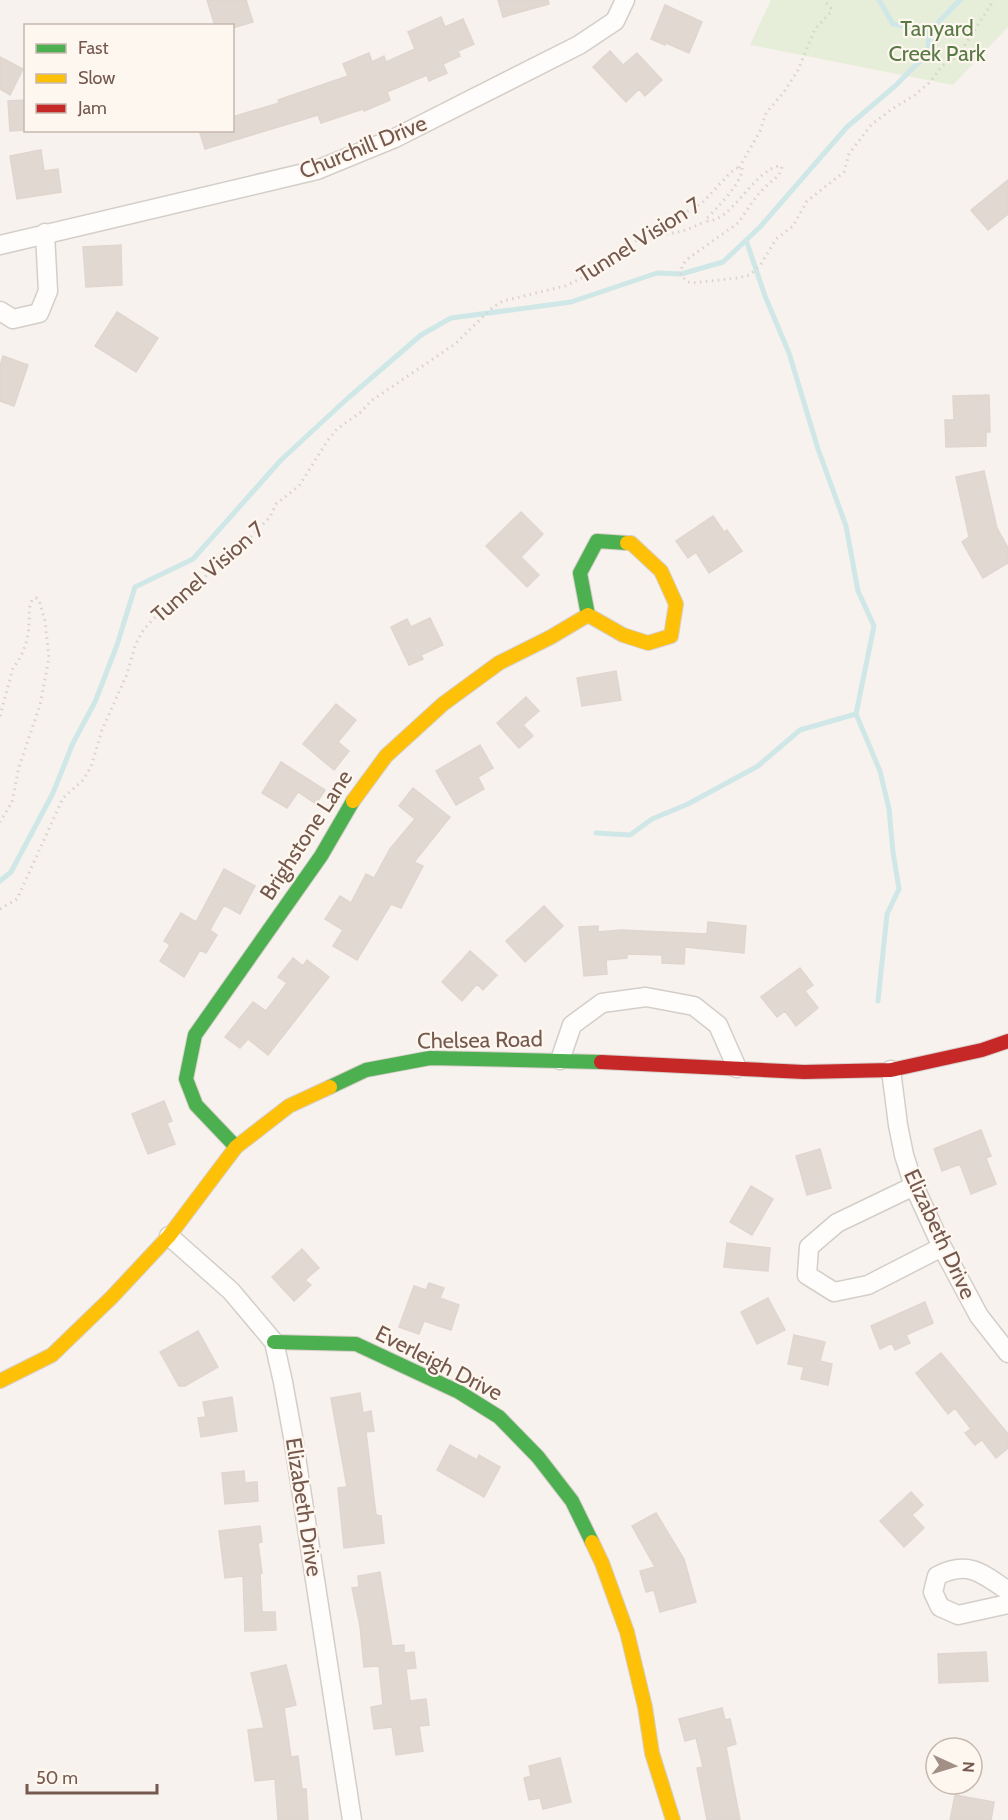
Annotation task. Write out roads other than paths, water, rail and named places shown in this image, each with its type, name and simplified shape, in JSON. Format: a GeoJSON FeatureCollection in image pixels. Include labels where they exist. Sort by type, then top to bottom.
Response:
{"type":"FeatureCollection","features":[{"type":"Feature","properties":{"kind":"street","name":"Churchill Drive"},"geometry":{"type":"LineString","coordinates":[[0,245],[317,170],[395,138],[579,45],[615,21],[625,0]]}},
{"type":"Feature","properties":{"kind":"street"},"geometry":{"type":"LineString","coordinates":[[0,311],[13,319],[39,313],[48,291],[45,233]]}},
{"type":"Feature","properties":{"kind":"street"},"geometry":{"type":"LineString","coordinates":[[597,541],[631,543],[661,571],[676,604],[671,636],[648,643],[623,635],[588,615],[580,573],[597,541]]}},
{"type":"Feature","properties":{"kind":"street","name":"Brighstone Lane"},"geometry":{"type":"LineString","coordinates":[[236,1147],[196,1105],[186,1079],[195,1035],[321,856],[357,793],[386,756],[442,704],[499,663],[588,615]]}},
{"type":"Feature","properties":{"kind":"street"},"geometry":{"type":"LineString","coordinates":[[560,1060],[572,1025],[602,1003],[646,997],[694,1006],[718,1025],[737,1068]]}},
{"type":"Feature","properties":{"kind":"street","name":"Chelsea Road"},"geometry":{"type":"LineString","coordinates":[[0,1381],[52,1355],[112,1297],[169,1236],[236,1147],[289,1106],[366,1070],[430,1058],[560,1060],[804,1072],[891,1070],[981,1050],[1008,1041]]}},
{"type":"Feature","properties":{"kind":"street","name":"Elizabeth Drive"},"geometry":{"type":"LineString","coordinates":[[891,1070],[900,1135],[914,1186],[942,1247],[979,1317],[1008,1353]]}},
{"type":"Feature","properties":{"kind":"street"},"geometry":{"type":"LineString","coordinates":[[914,1186],[837,1223],[809,1247],[807,1275],[834,1292],[868,1285],[942,1247]]}},
{"type":"Feature","properties":{"kind":"street","name":"Elizabeth Drive"},"geometry":{"type":"LineString","coordinates":[[169,1236],[231,1291],[274,1342],[295,1449],[352,1820]]}},
{"type":"Feature","properties":{"kind":"street","name":"Everleigh Drive"},"geometry":{"type":"LineString","coordinates":[[274,1342],[356,1344],[469,1398],[499,1417],[538,1457],[572,1501],[602,1563],[627,1632],[645,1707],[652,1754],[673,1820]]}},
{"type":"Feature","properties":{"kind":"street"},"geometry":{"type":"LineString","coordinates":[[1008,1591],[979,1572],[953,1568],[938,1576],[933,1592],[940,1607],[958,1615],[1008,1604]]}},
{"type":"Feature","properties":{"kind":"waterway"},"geometry":{"type":"LineString","coordinates":[[879,0],[893,24],[930,31],[960,0]]}},
{"type":"Feature","properties":{"kind":"waterway"},"geometry":{"type":"LineString","coordinates":[[0,881],[11,872],[53,793],[73,743],[95,702],[117,645],[135,587],[193,559],[281,460],[421,335],[451,318],[571,302],[657,273],[681,274],[723,262],[760,227],[847,127],[895,86],[927,54],[930,31]]}},
{"type":"Feature","properties":{"kind":"waterway"},"geometry":{"type":"LineString","coordinates":[[746,240],[765,296],[789,353],[818,449],[846,526],[858,591],[874,626],[856,714],[880,771],[889,809],[899,889],[887,914],[878,1001]]}},
{"type":"Feature","properties":{"kind":"waterway"},"geometry":{"type":"LineString","coordinates":[[596,833],[630,835],[652,819],[688,804],[758,766],[800,730],[856,714]]}},
{"type":"Feature","properties":{"kind":"park label","name":"Tanyard Creek Park"},"geometry":{"type":"Point","coordinates":[937,40]}}]}
